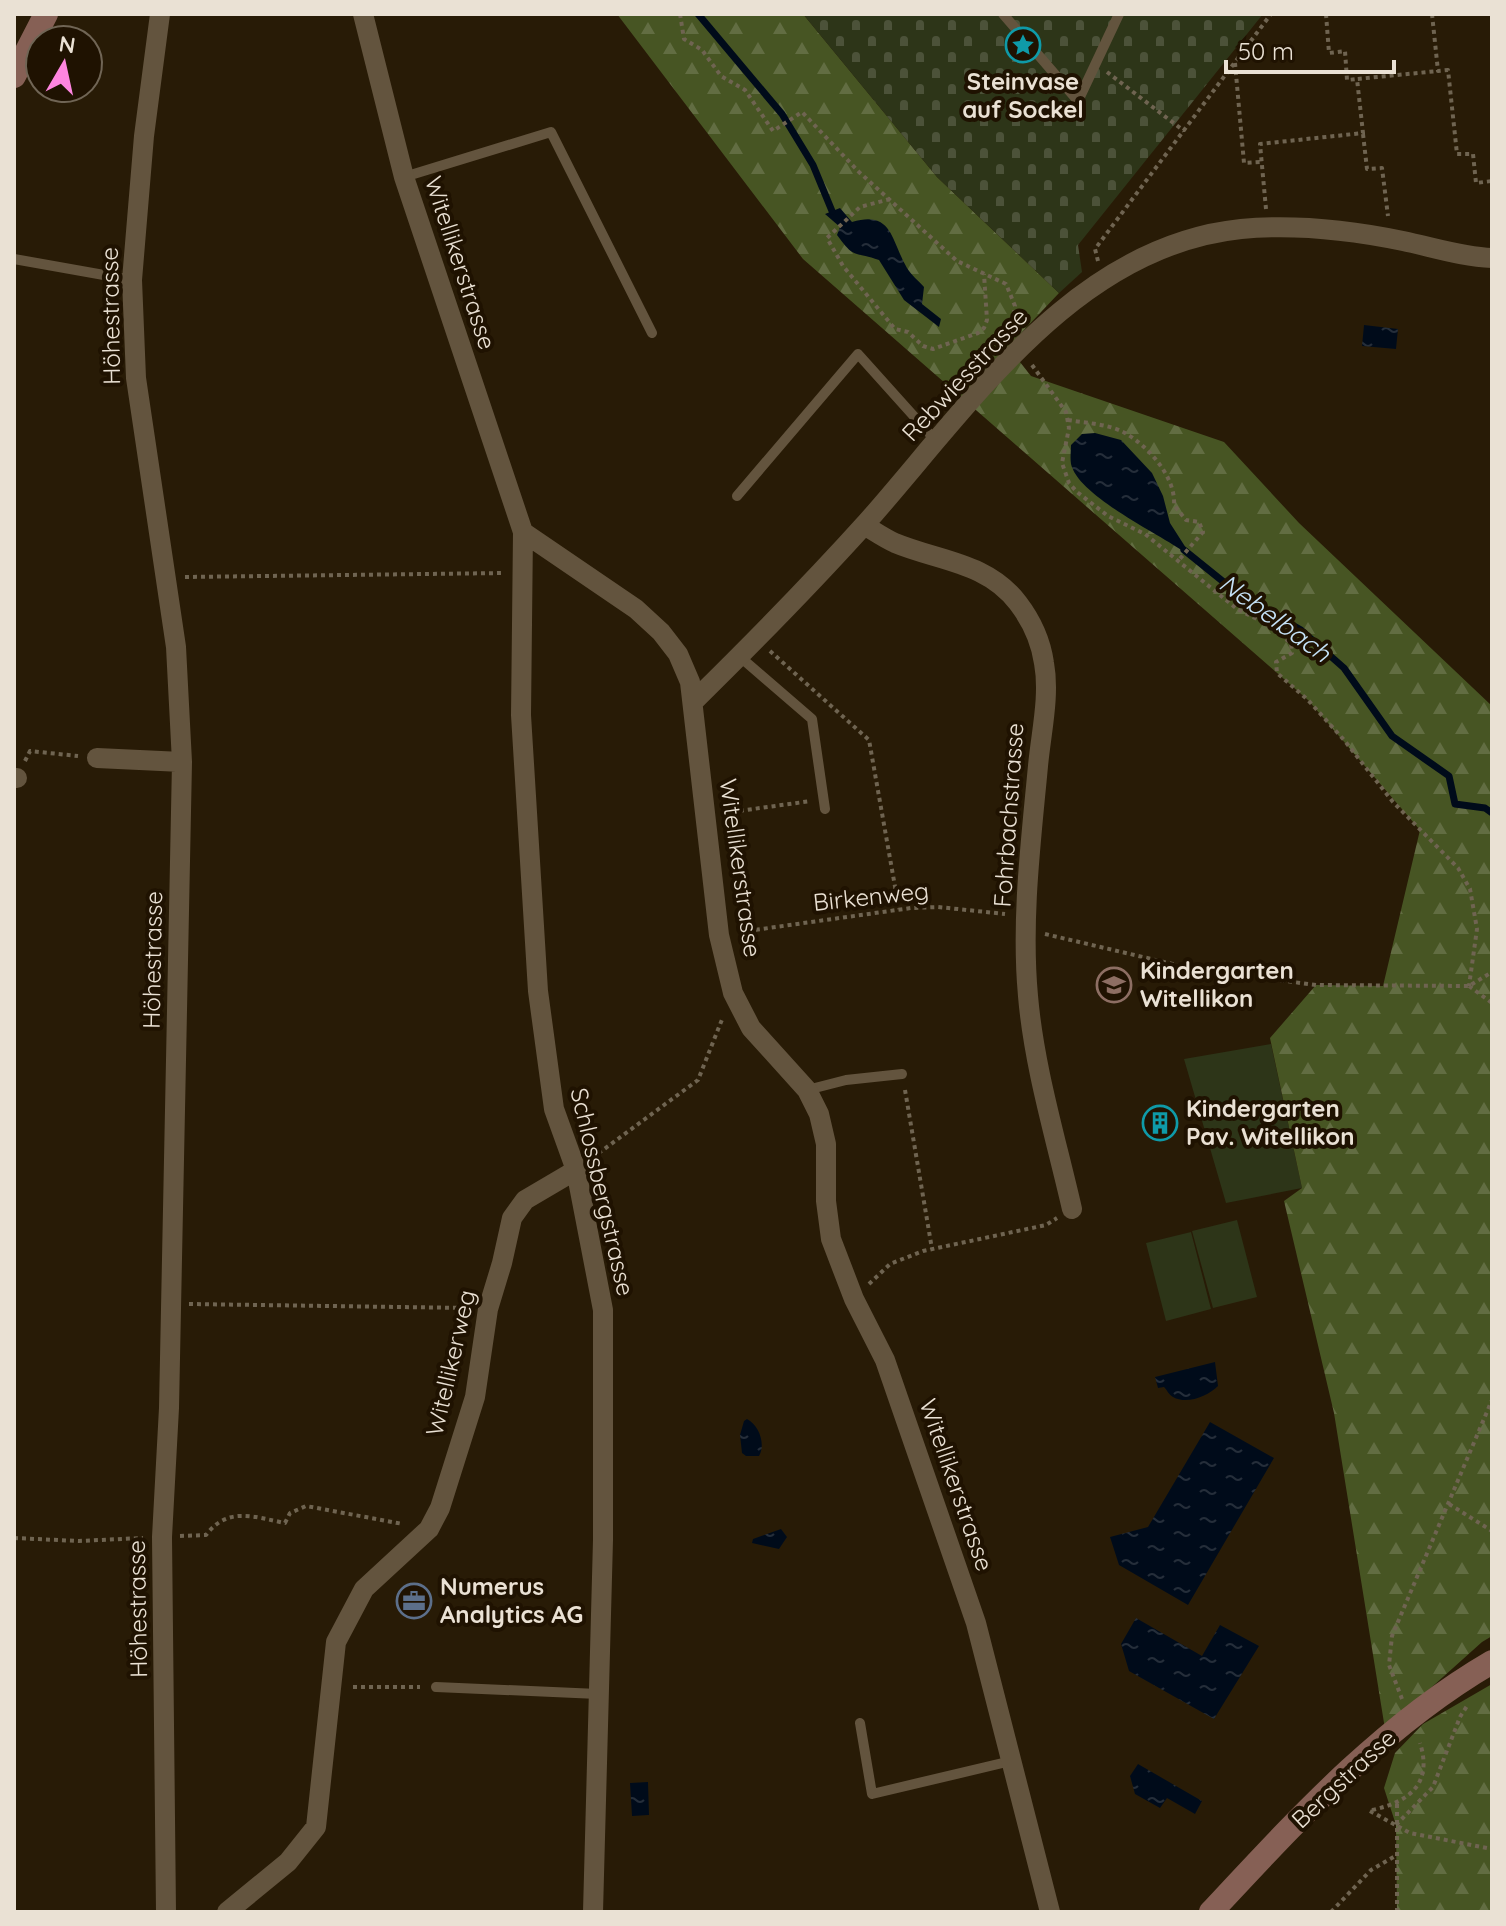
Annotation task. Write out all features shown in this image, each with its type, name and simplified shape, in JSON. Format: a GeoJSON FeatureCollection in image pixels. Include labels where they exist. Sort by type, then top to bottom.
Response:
{"type":"FeatureCollection","features":[{"type":"Feature","properties":{"kind":"main road"},"geometry":{"type":"LineString","coordinates":[[14,76],[46,14]]}},
{"type":"Feature","properties":{"kind":"main road","name":"Bergstrasse"},"geometry":{"type":"LineString","coordinates":[[1211,1912],[1354,1764],[1439,1697],[1492,1662]]}},
{"type":"Feature","properties":{"kind":"street","name":"Höhestrasse"},"geometry":{"type":"LineString","coordinates":[[160,14],[144,136],[132,280],[136,378],[176,647],[182,762],[169,1408],[162,1537],[166,1912]]}},
{"type":"Feature","properties":{"kind":"street","name":"Witellikerstrasse"},"geometry":{"type":"LineString","coordinates":[[363,14],[404,177],[523,532],[636,609],[661,632],[678,654],[690,682],[719,935],[733,993],[751,1028],[807,1090],[819,1114],[826,1144],[826,1201],[831,1239],[857,1304],[885,1360],[976,1623],[1050,1912]]}},
{"type":"Feature","properties":{"kind":"street","name":"Rebwiesstrasse"},"geometry":{"type":"LineString","coordinates":[[694,701],[864,525],[1020,347],[1102,279],[1140,257],[1179,242],[1237,230],[1296,226],[1492,258]]}},
{"type":"Feature","properties":{"kind":"street","name":"Fohrbachstrasse"},"geometry":{"type":"LineString","coordinates":[[864,525],[895,543],[961,562],[989,577],[1017,601],[1035,629],[1045,664],[1045,691],[1031,837],[1028,995],[1041,1078],[1072,1209]]}},
{"type":"Feature","properties":{"kind":"street","name":"Schlossbergstrasse"},"geometry":{"type":"LineString","coordinates":[[523,532],[521,715],[538,991],[554,1109],[576,1170],[603,1310],[603,1540],[593,1912]]}},
{"type":"Feature","properties":{"kind":"street"},"geometry":{"type":"LineString","coordinates":[[97,758],[182,762]]}},
{"type":"Feature","properties":{"kind":"street","name":"Witellikerweg"},"geometry":{"type":"LineString","coordinates":[[227,1912],[288,1862],[316,1827],[336,1642],[364,1589],[429,1529],[440,1508],[475,1397],[488,1309],[512,1218],[525,1200],[576,1170]]}},
{"type":"Feature","properties":{"kind":"lane"},"geometry":{"type":"LineString","coordinates":[[1003,14],[1078,101],[1119,14]]}},
{"type":"Feature","properties":{"kind":"lane"},"geometry":{"type":"LineString","coordinates":[[404,177],[551,132],[652,333]]}},
{"type":"Feature","properties":{"kind":"lane"},"geometry":{"type":"LineString","coordinates":[[14,259],[132,280]]}},
{"type":"Feature","properties":{"kind":"lane"},"geometry":{"type":"LineString","coordinates":[[737,496],[858,354],[937,442]]}},
{"type":"Feature","properties":{"kind":"lane"},"geometry":{"type":"LineString","coordinates":[[739,656],[812,719],[824,805]]}},
{"type":"Feature","properties":{"kind":"lane"},"geometry":{"type":"LineString","coordinates":[[807,1090],[846,1080],[902,1074]]}},
{"type":"Feature","properties":{"kind":"lane"},"geometry":{"type":"LineString","coordinates":[[436,1687],[598,1694]]}},
{"type":"Feature","properties":{"kind":"lane"},"geometry":{"type":"LineString","coordinates":[[860,1723],[872,1794],[1011,1761]]}},
{"type":"Feature","properties":{"kind":"path"},"geometry":{"type":"LineString","coordinates":[[680,14],[684,39],[702,50],[721,76],[745,90],[773,131],[802,112],[859,172],[957,261],[999,279],[1010,289],[1015,306],[1013,334],[1066,412],[1069,428],[1062,463],[1069,483],[1108,516],[1145,534],[1180,559],[1237,609],[1265,623],[1291,643],[1292,653],[1278,660],[1275,669],[1308,700],[1393,802],[1458,868],[1470,889],[1477,929],[1469,986]]}},
{"type":"Feature","properties":{"kind":"path"},"geometry":{"type":"LineString","coordinates":[[1102,279],[1095,249],[1271,14]]}},
{"type":"Feature","properties":{"kind":"path"},"geometry":{"type":"LineString","coordinates":[[1326,14],[1329,53],[1345,51],[1347,80],[1448,70],[1457,154],[1473,154],[1476,183],[1492,181]]}},
{"type":"Feature","properties":{"kind":"path"},"geometry":{"type":"LineString","coordinates":[[1432,14],[1438,71]]}},
{"type":"Feature","properties":{"kind":"path"},"geometry":{"type":"LineString","coordinates":[[1096,63],[1184,131]]}},
{"type":"Feature","properties":{"kind":"path"},"geometry":{"type":"LineString","coordinates":[[1235,63],[1244,163],[1261,162]]}},
{"type":"Feature","properties":{"kind":"path"},"geometry":{"type":"LineString","coordinates":[[1357,79],[1367,169],[1382,168],[1390,239]]}},
{"type":"Feature","properties":{"kind":"path"},"geometry":{"type":"LineString","coordinates":[[1268,227],[1260,144],[1363,133]]}},
{"type":"Feature","properties":{"kind":"path"},"geometry":{"type":"LineString","coordinates":[[890,199],[860,207],[827,238],[843,266],[895,329],[908,332],[926,348],[936,349],[978,333],[984,328],[987,315],[983,273]]}},
{"type":"Feature","properties":{"kind":"path"},"geometry":{"type":"LineString","coordinates":[[1068,420],[1124,433],[1150,454],[1164,473],[1175,497],[1174,505],[1186,520],[1199,522],[1203,532],[1180,559]]}},
{"type":"Feature","properties":{"kind":"path"},"geometry":{"type":"LineString","coordinates":[[166,577],[522,573]]}},
{"type":"Feature","properties":{"kind":"path"},"geometry":{"type":"LineString","coordinates":[[757,639],[869,740],[899,909]]}},
{"type":"Feature","properties":{"kind":"path"},"geometry":{"type":"LineString","coordinates":[[15,778],[30,751],[97,758]]}},
{"type":"Feature","properties":{"kind":"path"},"geometry":{"type":"LineString","coordinates":[[706,816],[824,805]]}},
{"type":"Feature","properties":{"kind":"path","name":"Birkenweg"},"geometry":{"type":"LineString","coordinates":[[719,935],[899,909],[938,907],[1027,922],[1194,969],[1246,977],[1316,985],[1469,986]]}},
{"type":"Feature","properties":{"kind":"path"},"geometry":{"type":"LineString","coordinates":[[1469,986],[1492,972]]}},
{"type":"Feature","properties":{"kind":"path"},"geometry":{"type":"LineString","coordinates":[[1469,986],[1492,1003]]}},
{"type":"Feature","properties":{"kind":"path"},"geometry":{"type":"LineString","coordinates":[[576,1170],[698,1080],[733,993]]}},
{"type":"Feature","properties":{"kind":"path"},"geometry":{"type":"LineString","coordinates":[[902,1074],[932,1249]]}},
{"type":"Feature","properties":{"kind":"path"},"geometry":{"type":"LineString","coordinates":[[857,1304],[871,1280],[890,1264],[932,1249],[1046,1225],[1072,1209]]}},
{"type":"Feature","properties":{"kind":"path"},"geometry":{"type":"LineString","coordinates":[[171,1304],[488,1309]]}},
{"type":"Feature","properties":{"kind":"path"},"geometry":{"type":"LineString","coordinates":[[1403,1702],[1389,1665],[1392,1636],[1492,1400]]}},
{"type":"Feature","properties":{"kind":"path"},"geometry":{"type":"LineString","coordinates":[[1449,1504],[1492,1531]]}},
{"type":"Feature","properties":{"kind":"path"},"geometry":{"type":"LineString","coordinates":[[14,1538],[79,1541],[206,1535],[214,1524],[235,1514],[285,1523],[290,1513],[306,1506],[429,1529]]}},
{"type":"Feature","properties":{"kind":"path"},"geometry":{"type":"LineString","coordinates":[[331,1687],[436,1687]]}},
{"type":"Feature","properties":{"kind":"path"},"geometry":{"type":"LineString","coordinates":[[1396,1825],[1433,1787],[1460,1717],[1472,1699]]}},
{"type":"Feature","properties":{"kind":"path"},"geometry":{"type":"LineString","coordinates":[[1420,1743],[1424,1755],[1422,1776],[1408,1796],[1397,1804],[1370,1811],[1410,1833],[1492,1849]]}},
{"type":"Feature","properties":{"kind":"path"},"geometry":{"type":"LineString","coordinates":[[1397,1804],[1397,1912]]}},
{"type":"Feature","properties":{"kind":"path"},"geometry":{"type":"LineString","coordinates":[[1331,1912],[1371,1870],[1397,1855]]}},
{"type":"Feature","properties":{"kind":"green space"},"geometry":{"type":"Polygon","coordinates":[[[617,14],[803,14],[937,177],[1059,293],[1008,347],[1031,376],[1224,442],[1299,523],[1492,706],[1492,1636],[1385,1729],[1334,1413],[1284,1201],[1302,1188],[1270,1038],[1316,985],[1383,986],[1420,830],[1308,700],[803,259],[617,14]]]}},
{"type":"Feature","properties":{"kind":"green space"},"geometry":{"type":"Polygon","coordinates":[[[803,14],[1263,14],[1078,245],[1082,272],[1059,293],[937,177],[803,14]]]}},
{"type":"Feature","properties":{"kind":"green space"},"geometry":{"type":"Polygon","coordinates":[[[1271,1044],[1302,1188],[1226,1203],[1184,1059],[1271,1044]]]}},
{"type":"Feature","properties":{"kind":"green space"},"geometry":{"type":"Polygon","coordinates":[[[1237,1220],[1257,1297],[1213,1308],[1192,1231],[1237,1220]]]}},
{"type":"Feature","properties":{"kind":"green space"},"geometry":{"type":"Polygon","coordinates":[[[1191,1232],[1211,1309],[1166,1321],[1146,1243],[1191,1232]]]}},
{"type":"Feature","properties":{"kind":"green space"},"geometry":{"type":"Polygon","coordinates":[[[1492,1684],[1492,1912],[1397,1912],[1396,1825],[1384,1788],[1395,1753],[1423,1724],[1492,1684]]]}},
{"type":"Feature","properties":{"kind":"water"},"geometry":{"type":"Polygon","coordinates":[[[840,208],[852,222],[876,220],[889,230],[907,268],[924,287],[922,304],[941,319],[939,327],[904,300],[879,260],[855,254],[843,243],[837,235],[840,227],[825,214],[840,208]]]}},
{"type":"Feature","properties":{"kind":"water"},"geometry":{"type":"Polygon","coordinates":[[[1364,325],[1398,329],[1396,349],[1362,346],[1364,325]]]}},
{"type":"Feature","properties":{"kind":"water"},"geometry":{"type":"Polygon","coordinates":[[[1095,433],[1121,440],[1152,473],[1163,496],[1170,523],[1186,548],[1183,551],[1102,500],[1077,476],[1071,464],[1071,445],[1082,434],[1095,433]]]}},
{"type":"Feature","properties":{"kind":"water"},"geometry":{"type":"Polygon","coordinates":[[[1215,1362],[1218,1386],[1203,1396],[1191,1400],[1179,1399],[1164,1387],[1158,1388],[1155,1377],[1215,1362]]]}},
{"type":"Feature","properties":{"kind":"water"},"geometry":{"type":"Polygon","coordinates":[[[747,1419],[760,1435],[762,1446],[759,1456],[742,1453],[740,1435],[747,1419]]]}},
{"type":"Feature","properties":{"kind":"water"},"geometry":{"type":"Polygon","coordinates":[[[1210,1422],[1274,1458],[1188,1605],[1119,1565],[1110,1537],[1148,1527],[1210,1422]]]}},
{"type":"Feature","properties":{"kind":"water"},"geometry":{"type":"Polygon","coordinates":[[[781,1529],[787,1537],[779,1549],[752,1543],[753,1539],[781,1529]]]}},
{"type":"Feature","properties":{"kind":"water"},"geometry":{"type":"Polygon","coordinates":[[[1136,1618],[1202,1656],[1220,1625],[1259,1646],[1214,1719],[1129,1671],[1121,1644],[1136,1618]]]}},
{"type":"Feature","properties":{"kind":"water"},"geometry":{"type":"Polygon","coordinates":[[[1138,1764],[1202,1801],[1195,1814],[1167,1798],[1160,1808],[1135,1794],[1130,1776],[1138,1764]]]}},
{"type":"Feature","properties":{"kind":"water"},"geometry":{"type":"Polygon","coordinates":[[[648,1782],[649,1815],[632,1816],[630,1783],[648,1782]]]}},
{"type":"Feature","properties":{"kind":"waterway","name":"Nebelbach"},"geometry":{"type":"LineString","coordinates":[[698,14],[782,114],[813,165],[832,211]]}},
{"type":"Feature","properties":{"kind":"waterway","name":"Nebelbach"},"geometry":{"type":"LineString","coordinates":[[1184,550],[1241,596],[1301,630],[1344,668],[1392,736],[1449,776],[1455,804],[1485,808],[1492,813]]}},
{"type":"Feature","properties":{"kind":"place","name":"Steinvase auf Sockel"},"geometry":{"type":"Point","coordinates":[1023,45]}},
{"type":"Feature","properties":{"kind":"place","name":"Kindergarten Witellikon"},"geometry":{"type":"Point","coordinates":[1114,985]}},
{"type":"Feature","properties":{"kind":"place","name":"Kindergarten Pav. Witellikon"},"geometry":{"type":"Point","coordinates":[1160,1123]}},
{"type":"Feature","properties":{"kind":"place","name":"Numerus Analytics AG"},"geometry":{"type":"Point","coordinates":[414,1601]}}]}
